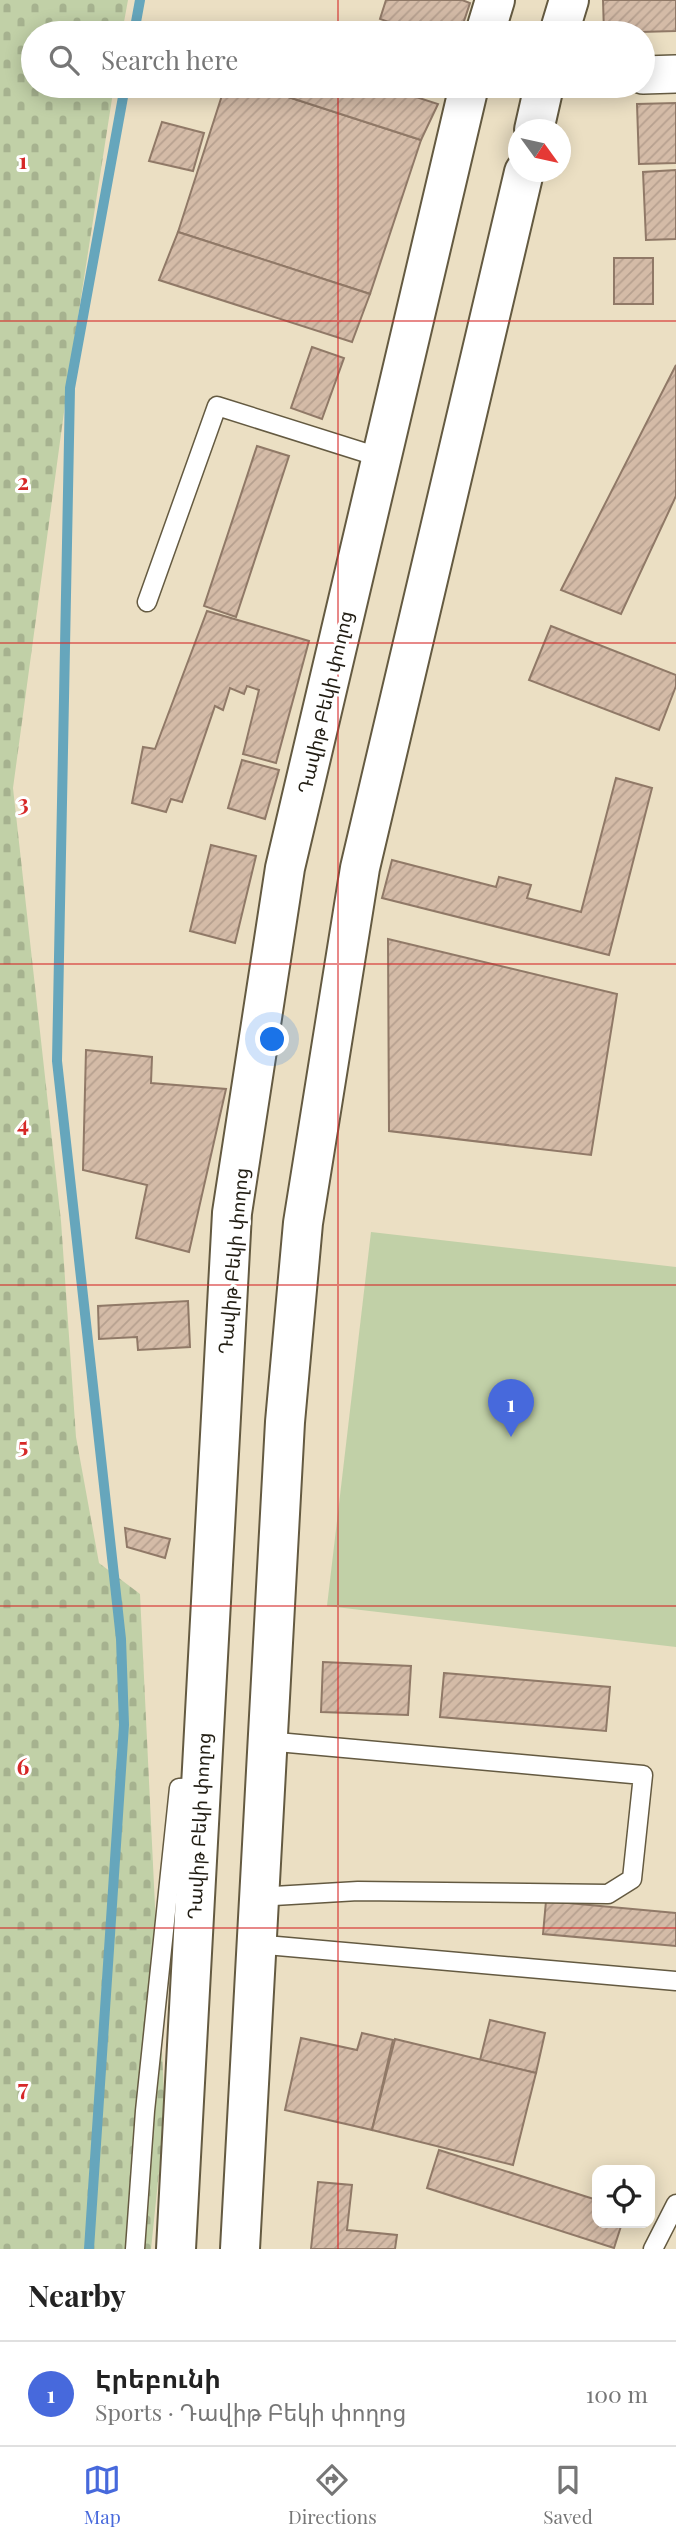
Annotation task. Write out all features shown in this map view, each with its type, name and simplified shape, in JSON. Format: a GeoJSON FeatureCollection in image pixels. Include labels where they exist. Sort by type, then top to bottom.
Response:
{"type":"FeatureCollection","features":[{"type":"Feature","properties":{"kind":"main road"},"geometry":{"type":"LineString","coordinates":[[489,21],[495,0]]}},
{"type":"Feature","properties":{"kind":"main road"},"geometry":{"type":"LineString","coordinates":[[563,21],[569,0]]}},
{"type":"Feature","properties":{"kind":"main road","name":"Դավիթ Բեկի փողոց"},"geometry":{"type":"LineString","coordinates":[[176,2249],[232,1213],[285,868],[466,98]]}},
{"type":"Feature","properties":{"kind":"main road"},"geometry":{"type":"LineString","coordinates":[[536,119],[541,98]]}},
{"type":"Feature","properties":{"kind":"main road"},"geometry":{"type":"LineString","coordinates":[[240,2249],[254,1944],[285,1422],[303,1223],[358,882],[522,182]]}},
{"type":"Feature","properties":{"kind":"street"},"geometry":{"type":"LineString","coordinates":[[655,75],[676,74]]}},
{"type":"Feature","properties":{"kind":"lane"},"geometry":{"type":"LineString","coordinates":[[147,602],[217,406],[382,458]]}},
{"type":"Feature","properties":{"kind":"lane"},"geometry":{"type":"LineString","coordinates":[[257,1897],[358,1891],[607,1894],[632,1879],[643,1774],[266,1741]]}},
{"type":"Feature","properties":{"kind":"lane"},"geometry":{"type":"LineString","coordinates":[[135,2249],[145,2111],[179,1788],[200,1787]]}},
{"type":"Feature","properties":{"kind":"lane"},"geometry":{"type":"LineString","coordinates":[[254,1944],[676,1981]]}},
{"type":"Feature","properties":{"kind":"lane"},"geometry":{"type":"LineString","coordinates":[[653,2249],[676,2204]]}},
{"type":"Feature","properties":{"kind":"green space"},"geometry":{"type":"Polygon","coordinates":[[[0,0],[128,0],[124,21],[21,21],[21,98],[112,98],[70,368],[13,788],[61,1221],[76,1437],[99,1563],[140,1594],[165,2114],[151,2249],[0,2249],[0,0]]]}},
{"type":"Feature","properties":{"kind":"green space"},"geometry":{"type":"Polygon","coordinates":[[[371,1232],[676,1267],[676,1647],[327,1606],[371,1232]]]}},
{"type":"Feature","properties":{"kind":"building"},"geometry":{"type":"Polygon","coordinates":[[[386,0],[462,0],[470,3],[464,21],[380,19],[386,0]]]}},
{"type":"Feature","properties":{"kind":"building"},"geometry":{"type":"Polygon","coordinates":[[[603,0],[676,0],[676,31],[655,32],[655,21],[604,21],[603,0]]]}},
{"type":"Feature","properties":{"kind":"building"},"geometry":{"type":"Polygon","coordinates":[[[221,98],[291,98],[421,140],[370,294],[178,232],[221,98]]]}},
{"type":"Feature","properties":{"kind":"building"},"geometry":{"type":"Polygon","coordinates":[[[291,98],[419,98],[438,104],[421,140],[291,98]]]}},
{"type":"Feature","properties":{"kind":"building"},"geometry":{"type":"Polygon","coordinates":[[[676,103],[676,163],[639,164],[637,104],[676,103]]]}},
{"type":"Feature","properties":{"kind":"building"},"geometry":{"type":"Polygon","coordinates":[[[162,122],[204,133],[193,171],[149,161],[162,122]]]}},
{"type":"Feature","properties":{"kind":"building"},"geometry":{"type":"Polygon","coordinates":[[[676,170],[676,239],[646,240],[643,172],[676,170]]]}},
{"type":"Feature","properties":{"kind":"building"},"geometry":{"type":"Polygon","coordinates":[[[178,232],[370,294],[352,342],[159,280],[178,232]]]}},
{"type":"Feature","properties":{"kind":"building"},"geometry":{"type":"Polygon","coordinates":[[[614,258],[653,258],[653,304],[614,304],[614,258]]]}},
{"type":"Feature","properties":{"kind":"building"},"geometry":{"type":"Polygon","coordinates":[[[312,347],[344,358],[322,419],[291,408],[312,347]]]}},
{"type":"Feature","properties":{"kind":"building"},"geometry":{"type":"Polygon","coordinates":[[[676,365],[676,496],[621,614],[561,590],[676,365]]]}},
{"type":"Feature","properties":{"kind":"building"},"geometry":{"type":"Polygon","coordinates":[[[257,446],[289,456],[236,617],[204,606],[257,446]]]}},
{"type":"Feature","properties":{"kind":"building"},"geometry":{"type":"Polygon","coordinates":[[[207,611],[309,641],[276,763],[243,754],[259,690],[247,686],[244,694],[230,688],[223,710],[215,706],[182,802],[171,799],[166,812],[132,803],[143,747],[155,749],[207,611]]]}},
{"type":"Feature","properties":{"kind":"building"},"geometry":{"type":"Polygon","coordinates":[[[551,626],[676,675],[676,686],[659,730],[529,680],[551,626]]]}},
{"type":"Feature","properties":{"kind":"building"},"geometry":{"type":"Polygon","coordinates":[[[242,760],[279,770],[265,819],[228,808],[242,760]]]}},
{"type":"Feature","properties":{"kind":"building"},"geometry":{"type":"Polygon","coordinates":[[[616,778],[652,788],[609,955],[382,898],[392,860],[496,887],[499,877],[531,885],[527,898],[581,912],[616,778]]]}},
{"type":"Feature","properties":{"kind":"building"},"geometry":{"type":"Polygon","coordinates":[[[211,845],[256,856],[235,943],[190,931],[211,845]]]}},
{"type":"Feature","properties":{"kind":"building"},"geometry":{"type":"Polygon","coordinates":[[[388,939],[617,994],[591,1155],[389,1131],[388,939]]]}},
{"type":"Feature","properties":{"kind":"building"},"geometry":{"type":"Polygon","coordinates":[[[86,1050],[152,1057],[151,1083],[226,1089],[189,1252],[136,1238],[147,1185],[83,1170],[86,1050]]]}},
{"type":"Feature","properties":{"kind":"building"},"geometry":{"type":"Polygon","coordinates":[[[188,1301],[190,1347],[138,1350],[137,1337],[99,1339],[98,1306],[188,1301]]]}},
{"type":"Feature","properties":{"kind":"building"},"geometry":{"type":"Polygon","coordinates":[[[125,1528],[170,1539],[165,1558],[127,1547],[125,1528]]]}},
{"type":"Feature","properties":{"kind":"building"},"geometry":{"type":"Polygon","coordinates":[[[323,1662],[411,1666],[408,1715],[321,1712],[323,1662]]]}},
{"type":"Feature","properties":{"kind":"building"},"geometry":{"type":"Polygon","coordinates":[[[444,1673],[610,1687],[606,1731],[440,1717],[444,1673]]]}},
{"type":"Feature","properties":{"kind":"building"},"geometry":{"type":"Polygon","coordinates":[[[546,1901],[676,1913],[676,1946],[543,1934],[546,1901]]]}},
{"type":"Feature","properties":{"kind":"building"},"geometry":{"type":"Polygon","coordinates":[[[490,2020],[545,2033],[536,2073],[480,2060],[490,2020]]]}},
{"type":"Feature","properties":{"kind":"building"},"geometry":{"type":"Polygon","coordinates":[[[362,2033],[393,2040],[372,2130],[285,2110],[301,2038],[357,2050],[362,2033]]]}},
{"type":"Feature","properties":{"kind":"building"},"geometry":{"type":"Polygon","coordinates":[[[395,2039],[536,2073],[513,2165],[372,2130],[395,2039]]]}},
{"type":"Feature","properties":{"kind":"building"},"geometry":{"type":"Polygon","coordinates":[[[439,2150],[592,2198],[592,2228],[620,2228],[614,2248],[427,2188],[439,2150]]]}},
{"type":"Feature","properties":{"kind":"building"},"geometry":{"type":"Polygon","coordinates":[[[318,2182],[352,2185],[347,2230],[397,2235],[395,2249],[311,2249],[318,2182]]]}},
{"type":"Feature","properties":{"kind":"waterway"},"geometry":{"type":"LineString","coordinates":[[136,21],[140,0]]}},
{"type":"Feature","properties":{"kind":"waterway"},"geometry":{"type":"LineString","coordinates":[[89,2249],[124,1725],[121,1639],[57,1061],[70,388],[123,98]]}},
{"type":"Feature","properties":{"kind":"place","name":"Էրեբունի"},"geometry":{"type":"Point","coordinates":[511,1437]}}]}
